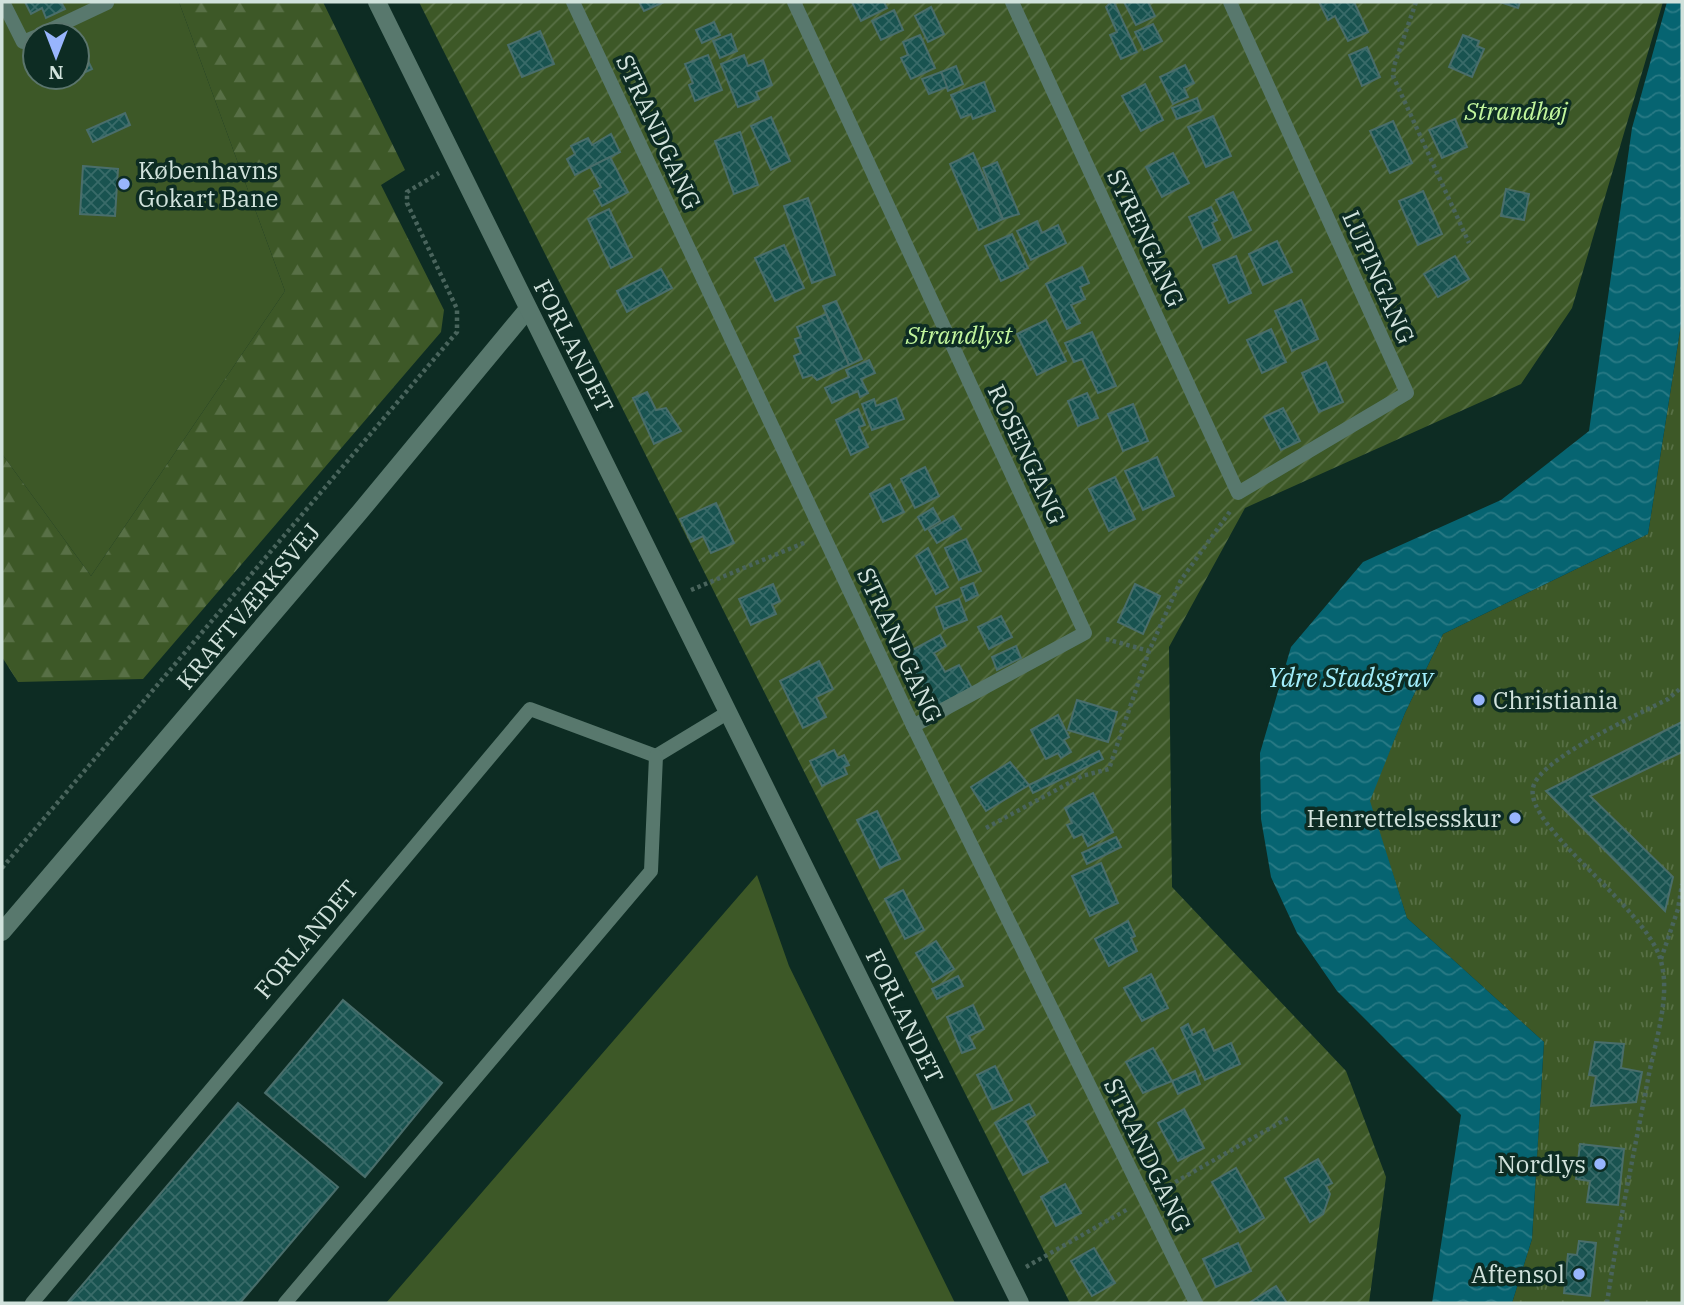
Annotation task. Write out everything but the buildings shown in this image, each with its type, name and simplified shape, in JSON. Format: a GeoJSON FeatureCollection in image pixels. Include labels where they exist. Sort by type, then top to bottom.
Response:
{"type":"FeatureCollection","features":[{"type":"Feature","properties":{"kind":"street","name":"FORLANDET"},"geometry":{"type":"LineString","coordinates":[[377,2],[1020,1303]]}},
{"type":"Feature","properties":{"kind":"street","name":"KRAFTVÆRKSVEJ"},"geometry":{"type":"LineString","coordinates":[[2,932],[359,513],[528,309]]}},
{"type":"Feature","properties":{"kind":"lane"},"geometry":{"type":"LineString","coordinates":[[3,2],[21,39]]}},
{"type":"Feature","properties":{"kind":"lane","name":"STRANDGANG"},"geometry":{"type":"LineString","coordinates":[[573,2],[913,726],[1196,1303]]}},
{"type":"Feature","properties":{"kind":"lane","name":"ROSENGANG"},"geometry":{"type":"LineString","coordinates":[[794,2],[1085,633]]}},
{"type":"Feature","properties":{"kind":"lane","name":"SYRENGANG"},"geometry":{"type":"LineString","coordinates":[[1012,2],[1238,493]]}},
{"type":"Feature","properties":{"kind":"lane","name":"LUPINGANG"},"geometry":{"type":"LineString","coordinates":[[1230,2],[1407,393],[1238,493]]}},
{"type":"Feature","properties":{"kind":"lane"},"geometry":{"type":"LineString","coordinates":[[69,21],[107,3]]}},
{"type":"Feature","properties":{"kind":"lane"},"geometry":{"type":"LineString","coordinates":[[913,726],[1085,633]]}},
{"type":"Feature","properties":{"kind":"lane","name":"FORLANDET"},"geometry":{"type":"LineString","coordinates":[[32,1303],[530,709],[656,756]]}},
{"type":"Feature","properties":{"kind":"lane"},"geometry":{"type":"LineString","coordinates":[[285,1303],[651,871],[656,756],[727,713]]}},
{"type":"Feature","properties":{"kind":"path"},"geometry":{"type":"LineString","coordinates":[[1416,2],[1393,76],[1469,243]]}},
{"type":"Feature","properties":{"kind":"path"},"geometry":{"type":"LineString","coordinates":[[2,868],[457,332],[457,309],[407,203],[407,192],[457,162]]}},
{"type":"Feature","properties":{"kind":"path"},"geometry":{"type":"LineString","coordinates":[[968,838],[1082,775],[1109,769],[1149,651],[1181,580],[1231,511],[1238,493]]}},
{"type":"Feature","properties":{"kind":"path"},"geometry":{"type":"LineString","coordinates":[[672,598],[823,535]]}},
{"type":"Feature","properties":{"kind":"path"},"geometry":{"type":"LineString","coordinates":[[1085,633],[1149,651]]}},
{"type":"Feature","properties":{"kind":"path"},"geometry":{"type":"LineString","coordinates":[[1661,960],[1652,938],[1631,910],[1538,816],[1533,787],[1538,775],[1556,759],[1668,699],[1682,687]]}},
{"type":"Feature","properties":{"kind":"path"},"geometry":{"type":"LineString","coordinates":[[1607,1303],[1661,1010],[1661,960],[1678,909],[1682,884]]}},
{"type":"Feature","properties":{"kind":"green space","name":"Københavns Gokart Bane"},"geometry":{"type":"Polygon","coordinates":[[[2,2],[179,2],[285,291],[91,576],[2,454],[2,2]]]}},
{"type":"Feature","properties":{"kind":"green space"},"geometry":{"type":"Polygon","coordinates":[[[179,2],[323,2],[405,170],[381,185],[444,310],[441,332],[143,679],[18,682],[2,657],[2,454],[91,576],[285,291],[179,2]]]}},
{"type":"Feature","properties":{"kind":"green space","name":"Strandlyst"},"geometry":{"type":"Polygon","coordinates":[[[419,2],[1663,2],[1572,308],[1521,384],[1245,508],[1169,647],[1172,887],[1346,1071],[1386,1177],[1369,1303],[1070,1303],[419,2]]]}},
{"type":"Feature","properties":{"kind":"green space"},"geometry":{"type":"Polygon","coordinates":[[[1682,318],[1682,1303],[1512,1303],[1532,1239],[1544,1042],[1407,918],[1369,801],[1405,713],[1443,634],[1648,534],[1682,318]]]}},
{"type":"Feature","properties":{"kind":"green space"},"geometry":{"type":"Polygon","coordinates":[[[757,875],[789,966],[955,1303],[386,1303],[757,875]]]}},
{"type":"Feature","properties":{"kind":"water","name":"Ydre Stadsgrav"},"geometry":{"type":"Polygon","coordinates":[[[1667,2],[1682,2],[1682,318],[1648,534],[1443,634],[1405,713],[1370,801],[1407,918],[1544,1042],[1532,1239],[1512,1303],[1432,1303],[1461,1115],[1337,991],[1297,933],[1271,877],[1261,819],[1260,753],[1291,647],[1363,562],[1501,500],[1589,431],[1632,128],[1667,2]]]}},
{"type":"Feature","properties":{"kind":"place","name":"Københavns Gokart Bane"},"geometry":{"type":"Point","coordinates":[124,184]}},
{"type":"Feature","properties":{"kind":"place","name":"Christiania"},"geometry":{"type":"Point","coordinates":[1479,700]}},
{"type":"Feature","properties":{"kind":"place","name":"Henrettelsesskur"},"geometry":{"type":"Point","coordinates":[1515,818]}},
{"type":"Feature","properties":{"kind":"place","name":"Nordlys"},"geometry":{"type":"Point","coordinates":[1600,1164]}},
{"type":"Feature","properties":{"kind":"place","name":"Aftensol"},"geometry":{"type":"Point","coordinates":[1579,1274]}},
{"type":"Feature","properties":{"kind":"park label","name":"Strandhøj"},"geometry":{"type":"Point","coordinates":[1516,111]}}]}
